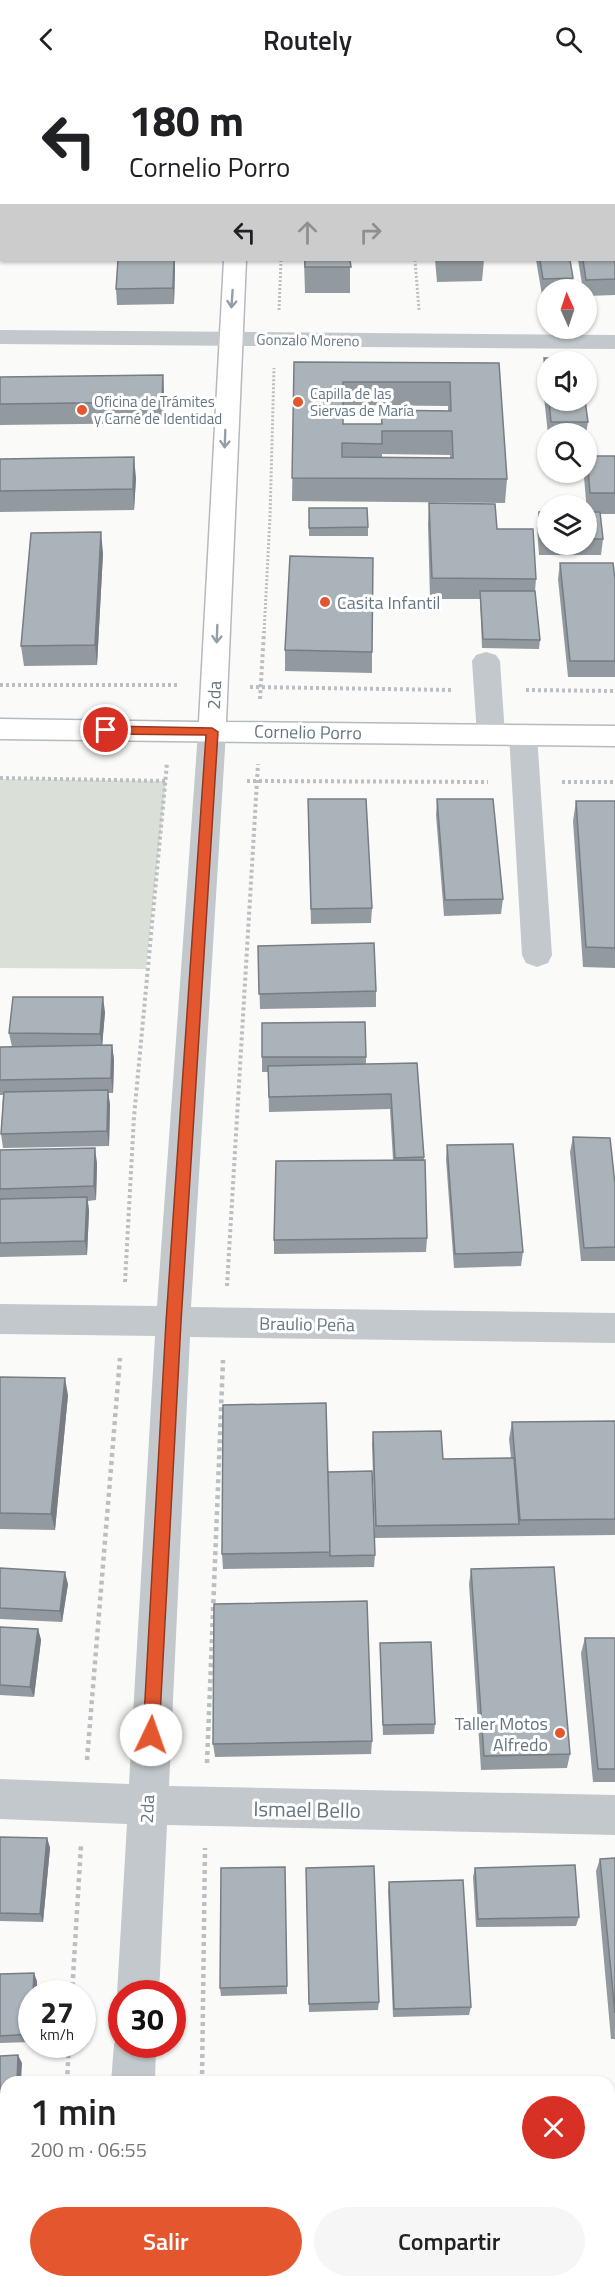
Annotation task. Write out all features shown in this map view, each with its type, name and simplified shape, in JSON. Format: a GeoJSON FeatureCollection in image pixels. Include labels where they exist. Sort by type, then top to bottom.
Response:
{"type":"FeatureCollection","features":[{"type":"Feature","properties":{"kind":"main road","name":"2da"},"geometry":{"type":"LineString","coordinates":[[212,732],[229,339],[235,261]]}},
{"type":"Feature","properties":{"kind":"main road","name":"Cornelio Porro"},"geometry":{"type":"LineString","coordinates":[[0,729],[615,736]]}},
{"type":"Feature","properties":{"kind":"street","name":"Gonzalo Moreno"},"geometry":{"type":"LineString","coordinates":[[0,337],[615,342]]}},
{"type":"Feature","properties":{"kind":"street"},"geometry":{"type":"LineString","coordinates":[[486,661],[491,735]]}},
{"type":"Feature","properties":{"kind":"street","name":"2da"},"geometry":{"type":"LineString","coordinates":[[139,1980],[173,1322],[212,732]]}},
{"type":"Feature","properties":{"kind":"street"},"geometry":{"type":"LineString","coordinates":[[523,735],[537,955]]}},
{"type":"Feature","properties":{"kind":"street","name":"Braulio Peña"},"geometry":{"type":"LineString","coordinates":[[0,1319],[615,1328]]}},
{"type":"Feature","properties":{"kind":"street","name":"Ismael Bello"},"geometry":{"type":"LineString","coordinates":[[0,1799],[205,1807],[615,1815]]}},
{"type":"Feature","properties":{"kind":"street"},"geometry":{"type":"LineString","coordinates":[[133,2076],[134,2058]]}},
{"type":"Feature","properties":{"kind":"path"},"geometry":{"type":"LineString","coordinates":[[202,2076],[205,1807],[225,1323],[258,781],[281,261]]}},
{"type":"Feature","properties":{"kind":"path"},"geometry":{"type":"LineString","coordinates":[[415,261],[419,310]]}},
{"type":"Feature","properties":{"kind":"path"},"geometry":{"type":"LineString","coordinates":[[0,685],[215,685],[615,692]]}},
{"type":"Feature","properties":{"kind":"path"},"geometry":{"type":"LineString","coordinates":[[73,1980],[84,1801],[123,1321],[134,1117],[175,685]]}},
{"type":"Feature","properties":{"kind":"path"},"geometry":{"type":"LineString","coordinates":[[0,778],[165,781],[615,782]]}},
{"type":"Feature","properties":{"kind":"path"},"geometry":{"type":"LineString","coordinates":[[67,2076],[68,2058]]}},
{"type":"Feature","properties":{"kind":"shaded area"},"geometry":{"type":"Polygon","coordinates":[[[0,779],[166,781],[146,969],[0,968],[0,779]]]}},
{"type":"Feature","properties":{"kind":"building"},"geometry":{"type":"Polygon","coordinates":[[[118,261],[174,261],[173,288],[116,289],[118,261]]]}},
{"type":"Feature","properties":{"kind":"building"},"geometry":{"type":"Polygon","coordinates":[[[305,261],[350,261],[351,267],[305,267],[305,261]]]}},
{"type":"Feature","properties":{"kind":"building"},"geometry":{"type":"Polygon","coordinates":[[[540,261],[570,261],[573,278],[543,279],[540,261]]]}},
{"type":"Feature","properties":{"kind":"building"},"geometry":{"type":"Polygon","coordinates":[[[583,261],[614,261],[615,279],[586,279],[583,261]]]}},
{"type":"Feature","properties":{"kind":"building"},"geometry":{"type":"Polygon","coordinates":[[[294,362],[499,363],[507,479],[292,478],[294,362]],[[343,382],[343,424],[382,424],[381,410],[451,411],[450,382],[343,382]],[[382,431],[382,444],[342,443],[342,457],[453,458],[452,431],[382,431]]]}},
{"type":"Feature","properties":{"kind":"building"},"geometry":{"type":"Polygon","coordinates":[[[163,375],[162,402],[0,404],[0,377],[163,375]]]}},
{"type":"Feature","properties":{"kind":"building"},"geometry":{"type":"Polygon","coordinates":[[[550,411],[586,411],[588,422],[551,422],[550,411]]]}},
{"type":"Feature","properties":{"kind":"building"},"geometry":{"type":"Polygon","coordinates":[[[597,456],[615,456],[615,493],[590,493],[589,483],[597,483],[597,456]]]}},
{"type":"Feature","properties":{"kind":"building"},"geometry":{"type":"Polygon","coordinates":[[[134,457],[133,489],[0,491],[0,459],[134,457]]]}},
{"type":"Feature","properties":{"kind":"building"},"geometry":{"type":"Polygon","coordinates":[[[429,503],[495,504],[497,529],[533,529],[536,579],[432,578],[429,503]]]}},
{"type":"Feature","properties":{"kind":"building"},"geometry":{"type":"Polygon","coordinates":[[[309,508],[367,508],[368,527],[309,528],[309,508]]]}},
{"type":"Feature","properties":{"kind":"building"},"geometry":{"type":"Polygon","coordinates":[[[597,512],[600,512],[603,539],[597,539],[597,512]]]}},
{"type":"Feature","properties":{"kind":"building"},"geometry":{"type":"Polygon","coordinates":[[[101,532],[95,645],[21,646],[31,533],[101,532]]]}},
{"type":"Feature","properties":{"kind":"building"},"geometry":{"type":"Polygon","coordinates":[[[290,556],[373,558],[372,652],[285,650],[290,556]]]}},
{"type":"Feature","properties":{"kind":"building"},"geometry":{"type":"Polygon","coordinates":[[[560,563],[613,563],[615,661],[570,661],[560,563]]]}},
{"type":"Feature","properties":{"kind":"building"},"geometry":{"type":"Polygon","coordinates":[[[480,591],[535,591],[540,640],[483,639],[480,591]]]}},
{"type":"Feature","properties":{"kind":"building"},"geometry":{"type":"Polygon","coordinates":[[[308,799],[366,799],[372,908],[311,909],[308,799]]]}},
{"type":"Feature","properties":{"kind":"building"},"geometry":{"type":"Polygon","coordinates":[[[437,799],[493,799],[503,899],[445,900],[437,799]]]}},
{"type":"Feature","properties":{"kind":"building"},"geometry":{"type":"Polygon","coordinates":[[[576,801],[615,801],[615,948],[586,947],[576,801]]]}},
{"type":"Feature","properties":{"kind":"building"},"geometry":{"type":"Polygon","coordinates":[[[374,943],[376,991],[259,994],[258,946],[374,943]]]}},
{"type":"Feature","properties":{"kind":"building"},"geometry":{"type":"Polygon","coordinates":[[[13,997],[103,997],[100,1034],[9,1033],[13,997]]]}},
{"type":"Feature","properties":{"kind":"building"},"geometry":{"type":"Polygon","coordinates":[[[365,1022],[366,1057],[262,1057],[262,1023],[365,1022]]]}},
{"type":"Feature","properties":{"kind":"building"},"geometry":{"type":"Polygon","coordinates":[[[112,1045],[111,1078],[0,1080],[0,1047],[112,1045]]]}},
{"type":"Feature","properties":{"kind":"building"},"geometry":{"type":"Polygon","coordinates":[[[417,1063],[424,1157],[395,1158],[391,1094],[269,1097],[268,1066],[417,1063]]]}},
{"type":"Feature","properties":{"kind":"building"},"geometry":{"type":"Polygon","coordinates":[[[108,1090],[107,1131],[1,1134],[4,1092],[108,1090]]]}},
{"type":"Feature","properties":{"kind":"building"},"geometry":{"type":"Polygon","coordinates":[[[573,1137],[610,1138],[615,1184],[615,1247],[584,1248],[573,1137]]]}},
{"type":"Feature","properties":{"kind":"building"},"geometry":{"type":"Polygon","coordinates":[[[513,1144],[523,1252],[455,1254],[447,1145],[513,1144]]]}},
{"type":"Feature","properties":{"kind":"building"},"geometry":{"type":"Polygon","coordinates":[[[95,1148],[94,1186],[0,1189],[0,1150],[95,1148]]]}},
{"type":"Feature","properties":{"kind":"building"},"geometry":{"type":"Polygon","coordinates":[[[425,1160],[427,1238],[274,1240],[276,1161],[425,1160]]]}},
{"type":"Feature","properties":{"kind":"building"},"geometry":{"type":"Polygon","coordinates":[[[87,1197],[85,1241],[0,1243],[0,1199],[87,1197]]]}},
{"type":"Feature","properties":{"kind":"building"},"geometry":{"type":"Polygon","coordinates":[[[0,1377],[65,1378],[51,1514],[0,1513],[0,1377]]]}},
{"type":"Feature","properties":{"kind":"building"},"geometry":{"type":"Polygon","coordinates":[[[326,1403],[330,1552],[222,1554],[223,1405],[326,1403]]]}},
{"type":"Feature","properties":{"kind":"building"},"geometry":{"type":"Polygon","coordinates":[[[615,1421],[615,1519],[520,1520],[512,1422],[615,1421]]]}},
{"type":"Feature","properties":{"kind":"building"},"geometry":{"type":"Polygon","coordinates":[[[441,1431],[443,1459],[514,1458],[519,1524],[376,1526],[373,1432],[441,1431]]]}},
{"type":"Feature","properties":{"kind":"building"},"geometry":{"type":"Polygon","coordinates":[[[372,1471],[375,1555],[330,1556],[328,1472],[372,1471]]]}},
{"type":"Feature","properties":{"kind":"building"},"geometry":{"type":"Polygon","coordinates":[[[554,1567],[570,1754],[484,1756],[471,1569],[554,1567]]]}},
{"type":"Feature","properties":{"kind":"building"},"geometry":{"type":"Polygon","coordinates":[[[0,1568],[65,1572],[60,1611],[0,1608],[0,1568]]]}},
{"type":"Feature","properties":{"kind":"building"},"geometry":{"type":"Polygon","coordinates":[[[367,1601],[372,1741],[213,1744],[214,1604],[367,1601]]]}},
{"type":"Feature","properties":{"kind":"building"},"geometry":{"type":"Polygon","coordinates":[[[0,1627],[38,1629],[30,1687],[0,1685],[0,1627]]]}},
{"type":"Feature","properties":{"kind":"building"},"geometry":{"type":"Polygon","coordinates":[[[585,1638],[615,1638],[615,1769],[598,1769],[585,1638]]]}},
{"type":"Feature","properties":{"kind":"building"},"geometry":{"type":"Polygon","coordinates":[[[431,1642],[435,1724],[383,1725],[380,1643],[431,1642]]]}},
{"type":"Feature","properties":{"kind":"building"},"geometry":{"type":"Polygon","coordinates":[[[0,1837],[47,1838],[40,1914],[0,1913],[0,1837]]]}},
{"type":"Feature","properties":{"kind":"building"},"geometry":{"type":"Polygon","coordinates":[[[615,1858],[615,2013],[600,1859],[615,1858]]]}},
{"type":"Feature","properties":{"kind":"building"},"geometry":{"type":"Polygon","coordinates":[[[575,1865],[579,1917],[478,1919],[475,1868],[575,1865]]]}},
{"type":"Feature","properties":{"kind":"building"},"geometry":{"type":"Polygon","coordinates":[[[374,1866],[379,2002],[309,2004],[306,1868],[374,1866]]]}},
{"type":"Feature","properties":{"kind":"building"},"geometry":{"type":"Polygon","coordinates":[[[285,1867],[287,1986],[220,1988],[221,1868],[285,1867]]]}},
{"type":"Feature","properties":{"kind":"building"},"geometry":{"type":"Polygon","coordinates":[[[463,1880],[471,2007],[394,2009],[389,1882],[463,1880]]]}},
{"type":"Feature","properties":{"kind":"building"},"geometry":{"type":"Polygon","coordinates":[[[34,1973],[34,1980],[18,1980],[18,2035],[0,2036],[0,1974],[34,1973]]]}},
{"type":"Feature","properties":{"kind":"building"},"geometry":{"type":"Polygon","coordinates":[[[18,2055],[17,2076],[0,2076],[0,2056],[18,2055]]]}},
{"type":"Feature","properties":{"kind":"place","name":"Capilla de las Siervas de María"},"geometry":{"type":"Point","coordinates":[298,402]}},
{"type":"Feature","properties":{"kind":"place","name":"Oficina de Trámites y Carné de Identidad"},"geometry":{"type":"Point","coordinates":[82,410]}},
{"type":"Feature","properties":{"kind":"place","name":"Casita Infantil"},"geometry":{"type":"Point","coordinates":[325,602]}},
{"type":"Feature","properties":{"kind":"place","name":"Taller Motos Alfredo"},"geometry":{"type":"Point","coordinates":[560,1733]}},
{"type":"Feature","properties":{"kind":"route"},"geometry":{"type":"LineString","coordinates":[[106,730],[212,732],[173,1322],[151,1735]]}}]}
